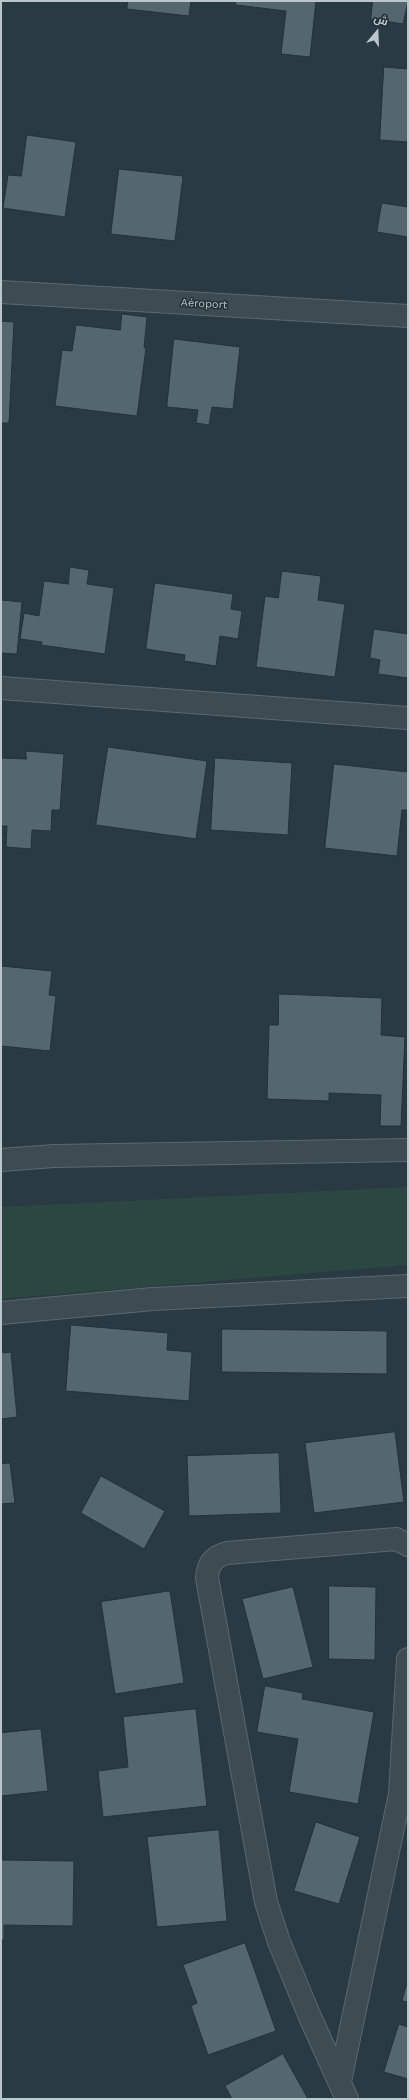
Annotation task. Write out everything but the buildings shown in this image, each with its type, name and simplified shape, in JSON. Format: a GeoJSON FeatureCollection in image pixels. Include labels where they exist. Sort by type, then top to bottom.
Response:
{"type":"FeatureCollection","features":[{"type":"Feature","properties":{"kind":"street","name":"Aéroport"},"geometry":{"type":"LineString","coordinates":[[1,292],[408,316]]}},
{"type":"Feature","properties":{"kind":"street"},"geometry":{"type":"LineString","coordinates":[[1,688],[408,718]]}},
{"type":"Feature","properties":{"kind":"street"},"geometry":{"type":"LineString","coordinates":[[1,1160],[54,1156],[408,1150]]}},
{"type":"Feature","properties":{"kind":"street"},"geometry":{"type":"LineString","coordinates":[[1,1313],[153,1299],[408,1286]]}},
{"type":"Feature","properties":{"kind":"street"},"geometry":{"type":"LineString","coordinates":[[343,2090],[310,2017],[279,1942],[266,1902],[207,1578],[208,1569],[215,1558],[227,1553],[396,1539],[408,1545]]}},
{"type":"Feature","properties":{"kind":"street"},"geometry":{"type":"LineString","coordinates":[[343,2090],[400,1794],[408,1659]]}},
{"type":"Feature","properties":{"kind":"green space"},"geometry":{"type":"Polygon","coordinates":[[[408,1187],[408,1265],[1,1299],[1,1207],[408,1187]]]}}]}
